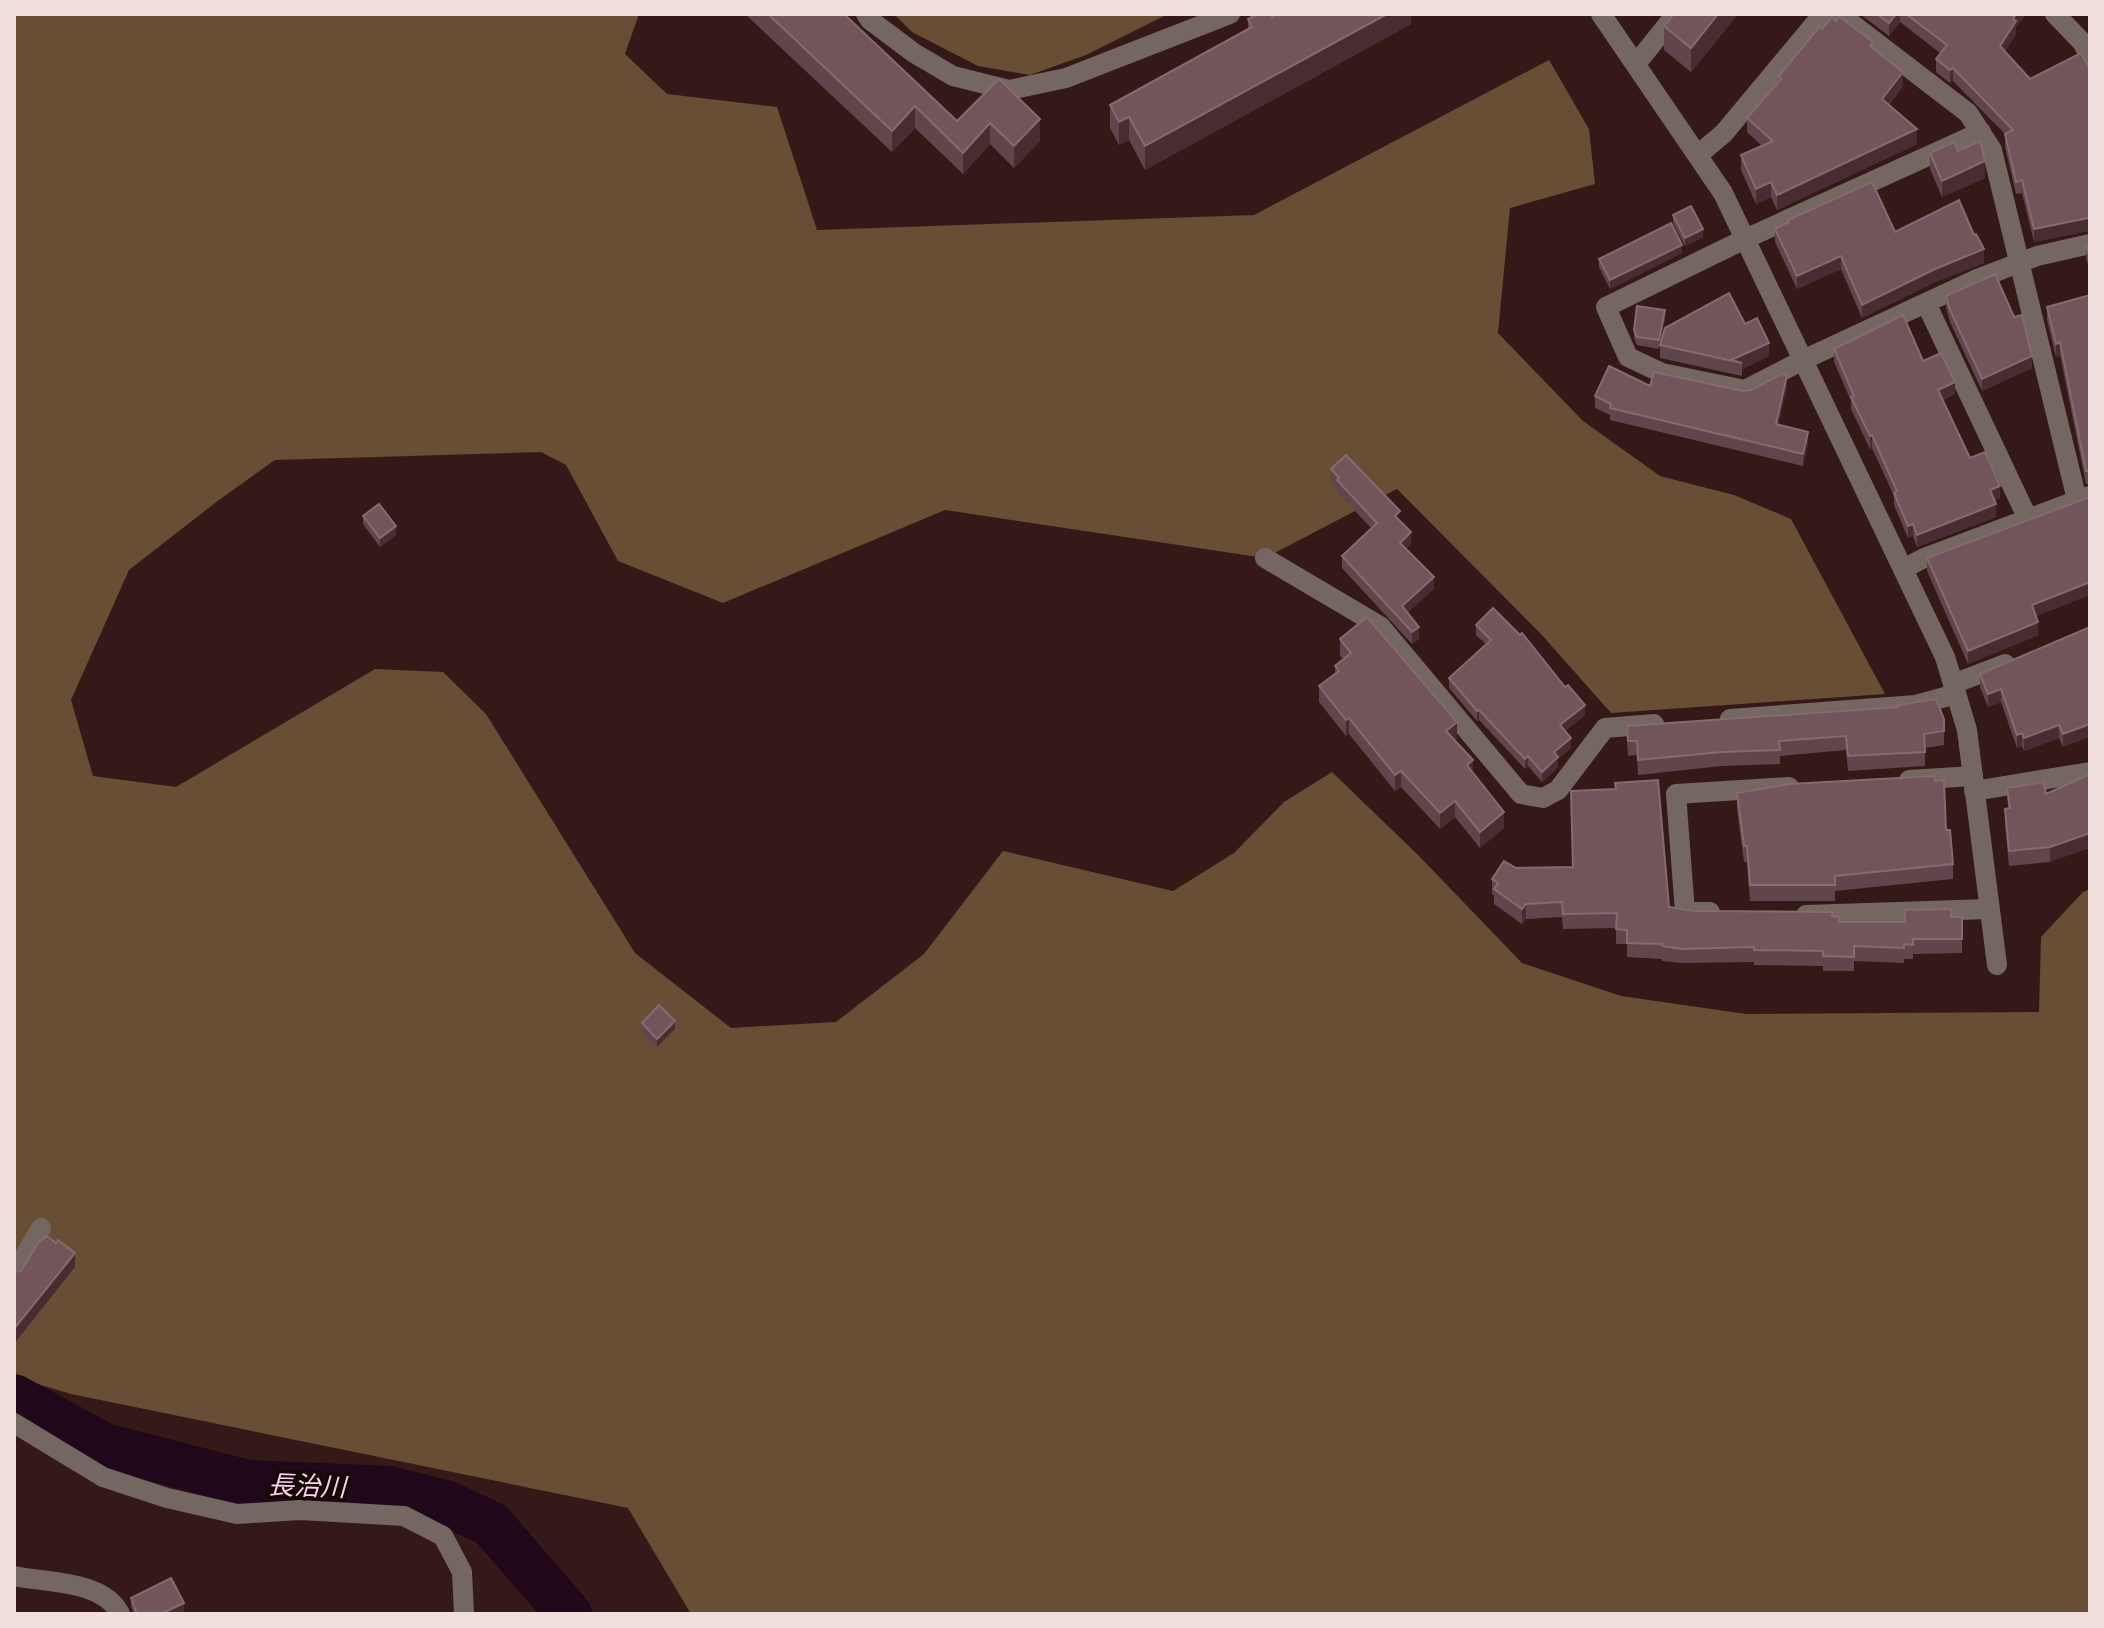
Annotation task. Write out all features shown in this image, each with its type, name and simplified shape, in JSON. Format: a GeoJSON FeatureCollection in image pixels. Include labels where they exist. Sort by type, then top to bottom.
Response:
{"type":"FeatureCollection","features":[{"type":"Feature","properties":{"kind":"street"},"geometry":{"type":"LineString","coordinates":[[866,14],[914,53],[953,76],[1009,90],[1066,78],[1230,14]]}},
{"type":"Feature","properties":{"kind":"street"},"geometry":{"type":"LineString","coordinates":[[1601,14],[1723,193],[1945,657],[1967,730],[1997,965]]}},
{"type":"Feature","properties":{"kind":"street"},"geometry":{"type":"LineString","coordinates":[[1636,64],[1676,14]]}},
{"type":"Feature","properties":{"kind":"street"},"geometry":{"type":"LineString","coordinates":[[1698,155],[1724,133],[1823,14]]}},
{"type":"Feature","properties":{"kind":"street"},"geometry":{"type":"LineString","coordinates":[[1839,14],[1968,113],[1992,150],[2084,498],[1903,569]]}},
{"type":"Feature","properties":{"kind":"street"},"geometry":{"type":"LineString","coordinates":[[2055,14],[2082,42],[2090,56]]}},
{"type":"Feature","properties":{"kind":"street"},"geometry":{"type":"LineString","coordinates":[[1981,132],[1745,239],[1606,307],[1628,357],[1662,373],[1745,390],[1926,303],[2020,263],[2090,244]]}},
{"type":"Feature","properties":{"kind":"street"},"geometry":{"type":"LineString","coordinates":[[1926,303],[2028,519]]}},
{"type":"Feature","properties":{"kind":"street"},"geometry":{"type":"LineString","coordinates":[[1265,558],[1380,626],[1521,794],[1543,798],[1558,790],[1605,728],[1667,723]]}},
{"type":"Feature","properties":{"kind":"street"},"geometry":{"type":"LineString","coordinates":[[1714,720],[1916,705],[2018,658]]}},
{"type":"Feature","properties":{"kind":"street"},"geometry":{"type":"LineString","coordinates":[[1895,781],[1974,784],[2090,772]]}},
{"type":"Feature","properties":{"kind":"street"},"geometry":{"type":"LineString","coordinates":[[1729,913],[1685,912],[1676,794],[1817,785]]}},
{"type":"Feature","properties":{"kind":"street"},"geometry":{"type":"LineString","coordinates":[[1788,915],[1989,909]]}},
{"type":"Feature","properties":{"kind":"street"},"geometry":{"type":"LineString","coordinates":[[14,1274],[41,1228]]}},
{"type":"Feature","properties":{"kind":"street"},"geometry":{"type":"LineString","coordinates":[[14,1423],[103,1477],[167,1498],[237,1514],[300,1510],[404,1516],[443,1536],[462,1572],[464,1614]]}},
{"type":"Feature","properties":{"kind":"street"},"geometry":{"type":"LineString","coordinates":[[14,1576],[85,1586],[116,1605],[120,1614]]}},
{"type":"Feature","properties":{"kind":"shaded area"},"geometry":{"type":"Polygon","coordinates":[[[14,14],[639,14],[625,54],[667,94],[777,107],[817,230],[1254,215],[1549,60],[1589,129],[1595,184],[1510,208],[1498,333],[1583,421],[1660,476],[1734,495],[1791,519],[1885,694],[1611,713],[1541,634],[1397,489],[1265,558],[945,510],[723,603],[618,561],[566,465],[541,452],[275,460],[129,570],[71,700],[93,776],[176,787],[375,669],[443,672],[486,714],[635,953],[731,1028],[836,1022],[924,954],[1003,851],[1173,891],[1234,853],[1284,802],[1332,772],[1420,857],[1522,963],[1621,996],[1746,1014],[2039,1012],[2041,937],[2083,892],[2090,889],[2090,1614],[691,1614],[628,1508],[71,1394],[14,1377],[14,14]]]}},
{"type":"Feature","properties":{"kind":"shaded area"},"geometry":{"type":"Polygon","coordinates":[[[894,14],[1168,14],[1086,55],[1030,75],[978,66],[912,32],[894,14]]]}},
{"type":"Feature","properties":{"kind":"building"},"geometry":{"type":"Polygon","coordinates":[[[768,14],[844,14],[957,121],[999,79],[1040,119],[1014,146],[990,123],[963,153],[915,106],[892,131],[768,14]]]}},
{"type":"Feature","properties":{"kind":"building"},"geometry":{"type":"Polygon","coordinates":[[[1258,14],[1271,14],[1272,17],[1277,14],[1387,14],[1145,146],[1129,117],[1119,122],[1110,105],[1252,27],[1248,19],[1258,14]]]}},
{"type":"Feature","properties":{"kind":"building"},"geometry":{"type":"Polygon","coordinates":[[[1674,14],[1718,14],[1691,48],[1664,26],[1674,14]]]}},
{"type":"Feature","properties":{"kind":"building"},"geometry":{"type":"Polygon","coordinates":[[[1877,14],[1896,14],[1889,23],[1877,14]]]}},
{"type":"Feature","properties":{"kind":"building"},"geometry":{"type":"Polygon","coordinates":[[[1906,14],[2016,14],[2013,19],[2016,21],[2000,46],[2030,79],[2081,53],[2090,70],[2090,219],[2034,229],[2022,180],[2016,182],[2005,134],[2013,130],[1953,68],[1950,70],[1936,59],[1947,45],[1906,14]]]}},
{"type":"Feature","properties":{"kind":"building"},"geometry":{"type":"Polygon","coordinates":[[[1839,16],[1873,42],[1870,46],[1903,72],[1882,99],[1917,129],[1777,195],[1771,182],[1756,189],[1741,155],[1773,141],[1747,118],[1820,26],[1822,29],[1832,17],[1836,21],[1839,16]]]}},
{"type":"Feature","properties":{"kind":"building"},"geometry":{"type":"Polygon","coordinates":[[[1980,141],[1985,161],[1942,181],[1930,153],[1954,142],[1958,151],[1980,141]]]}},
{"type":"Feature","properties":{"kind":"building"},"geometry":{"type":"Polygon","coordinates":[[[1872,182],[1895,232],[1959,200],[1974,235],[1984,249],[1862,305],[1841,256],[1797,276],[1775,229],[1788,220],[1872,182]]]}},
{"type":"Feature","properties":{"kind":"building"},"geometry":{"type":"Polygon","coordinates":[[[1691,206],[1703,229],[1685,238],[1673,215],[1691,206]]]}},
{"type":"Feature","properties":{"kind":"building"},"geometry":{"type":"Polygon","coordinates":[[[1671,223],[1682,245],[1610,280],[1599,259],[1671,223]]]}},
{"type":"Feature","properties":{"kind":"building"},"geometry":{"type":"Polygon","coordinates":[[[1995,274],[2014,317],[2022,315],[2032,356],[1982,379],[1946,296],[1995,274]]]}},
{"type":"Feature","properties":{"kind":"building"},"geometry":{"type":"Polygon","coordinates":[[[1729,293],[1745,324],[1757,318],[1769,343],[1731,360],[1742,363],[1660,345],[1665,328],[1729,293]]]}},
{"type":"Feature","properties":{"kind":"building"},"geometry":{"type":"Polygon","coordinates":[[[2090,295],[2090,471],[2086,471],[2060,342],[2056,344],[2047,307],[2090,295]]]}},
{"type":"Feature","properties":{"kind":"building"},"geometry":{"type":"Polygon","coordinates":[[[1637,306],[1665,310],[1659,340],[1637,337],[1634,330],[1637,306]]]}},
{"type":"Feature","properties":{"kind":"building"},"geometry":{"type":"Polygon","coordinates":[[[1903,315],[1923,361],[1941,353],[1955,382],[1938,390],[1970,458],[1985,452],[2000,486],[1990,490],[1996,504],[1917,535],[1913,524],[1908,526],[1894,493],[1897,491],[1851,397],[1854,396],[1834,349],[1903,315]]]}},
{"type":"Feature","properties":{"kind":"building"},"geometry":{"type":"Polygon","coordinates":[[[1609,366],[1650,386],[1654,372],[1742,391],[1751,390],[1782,374],[1787,375],[1776,424],[1808,432],[1803,454],[1610,408],[1611,404],[1595,396],[1609,366]]]}},
{"type":"Feature","properties":{"kind":"building"},"geometry":{"type":"Polygon","coordinates":[[[1346,455],[1400,511],[1395,516],[1411,532],[1400,543],[1434,577],[1402,606],[1419,627],[1412,632],[1342,556],[1377,523],[1337,480],[1339,478],[1331,469],[1346,455]]]}},
{"type":"Feature","properties":{"kind":"building"},"geometry":{"type":"Polygon","coordinates":[[[2090,497],[2090,582],[2032,605],[2038,622],[1968,651],[1927,558],[2090,497]]]}},
{"type":"Feature","properties":{"kind":"building"},"geometry":{"type":"Polygon","coordinates":[[[379,504],[396,526],[380,538],[363,516],[379,504]]]}},
{"type":"Feature","properties":{"kind":"building"},"geometry":{"type":"Polygon","coordinates":[[[1493,608],[1520,635],[1522,633],[1565,687],[1568,685],[1585,705],[1560,725],[1571,738],[1554,752],[1558,757],[1542,772],[1477,711],[1449,678],[1491,640],[1476,625],[1493,608]]]}},
{"type":"Feature","properties":{"kind":"building"},"geometry":{"type":"Polygon","coordinates":[[[1367,617],[1457,722],[1446,731],[1473,760],[1467,765],[1504,812],[1480,832],[1455,801],[1440,813],[1401,771],[1395,775],[1319,686],[1339,671],[1335,666],[1351,653],[1340,639],[1367,617]]]}},
{"type":"Feature","properties":{"kind":"building"},"geometry":{"type":"Polygon","coordinates":[[[2090,627],[2090,724],[2063,734],[2059,725],[2024,738],[2022,733],[2017,735],[2001,689],[1988,694],[1980,674],[2090,627]]]}},
{"type":"Feature","properties":{"kind":"building"},"geometry":{"type":"Polygon","coordinates":[[[1936,699],[1944,719],[1944,731],[1924,734],[1925,752],[1848,756],[1846,736],[1779,741],[1780,750],[1638,760],[1637,741],[1628,741],[1627,726],[1898,707],[1936,699]]]}},
{"type":"Feature","properties":{"kind":"building"},"geometry":{"type":"Polygon","coordinates":[[[2090,774],[2090,833],[2050,847],[2009,851],[2005,809],[2010,808],[2007,788],[2044,782],[2046,794],[2090,774]]]}},
{"type":"Feature","properties":{"kind":"building"},"geometry":{"type":"Polygon","coordinates":[[[1934,776],[1935,781],[1944,780],[1946,830],[1950,830],[1953,864],[1835,876],[1835,885],[1750,885],[1747,846],[1744,846],[1737,793],[1790,784],[1934,776]]]}},
{"type":"Feature","properties":{"kind":"building"},"geometry":{"type":"Polygon","coordinates":[[[1658,780],[1669,907],[1694,911],[1832,912],[1832,916],[1839,917],[1839,922],[1905,922],[1905,910],[1951,909],[1951,917],[1962,917],[1962,939],[1913,939],[1913,945],[1904,944],[1904,948],[1854,946],[1854,957],[1823,956],[1823,951],[1754,950],[1754,947],[1682,949],[1662,944],[1627,943],[1627,930],[1616,929],[1617,913],[1563,914],[1562,902],[1526,904],[1522,909],[1494,889],[1498,883],[1492,879],[1504,861],[1516,868],[1573,867],[1571,791],[1616,789],[1615,783],[1658,780]]]}},
{"type":"Feature","properties":{"kind":"building"},"geometry":{"type":"Polygon","coordinates":[[[659,1005],[675,1021],[657,1039],[642,1023],[659,1005]]]}},
{"type":"Feature","properties":{"kind":"building"},"geometry":{"type":"Polygon","coordinates":[[[47,1236],[75,1253],[14,1329],[14,1272],[21,1271],[39,1242],[47,1236]]]}},
{"type":"Feature","properties":{"kind":"building"},"geometry":{"type":"Polygon","coordinates":[[[171,1578],[184,1603],[161,1614],[137,1614],[131,1598],[171,1578]]]}},
{"type":"Feature","properties":{"kind":"waterway","name":"長治川"},"geometry":{"type":"LineString","coordinates":[[14,1397],[104,1446],[248,1483],[389,1489],[446,1503],[491,1524],[569,1614]]}}]}
